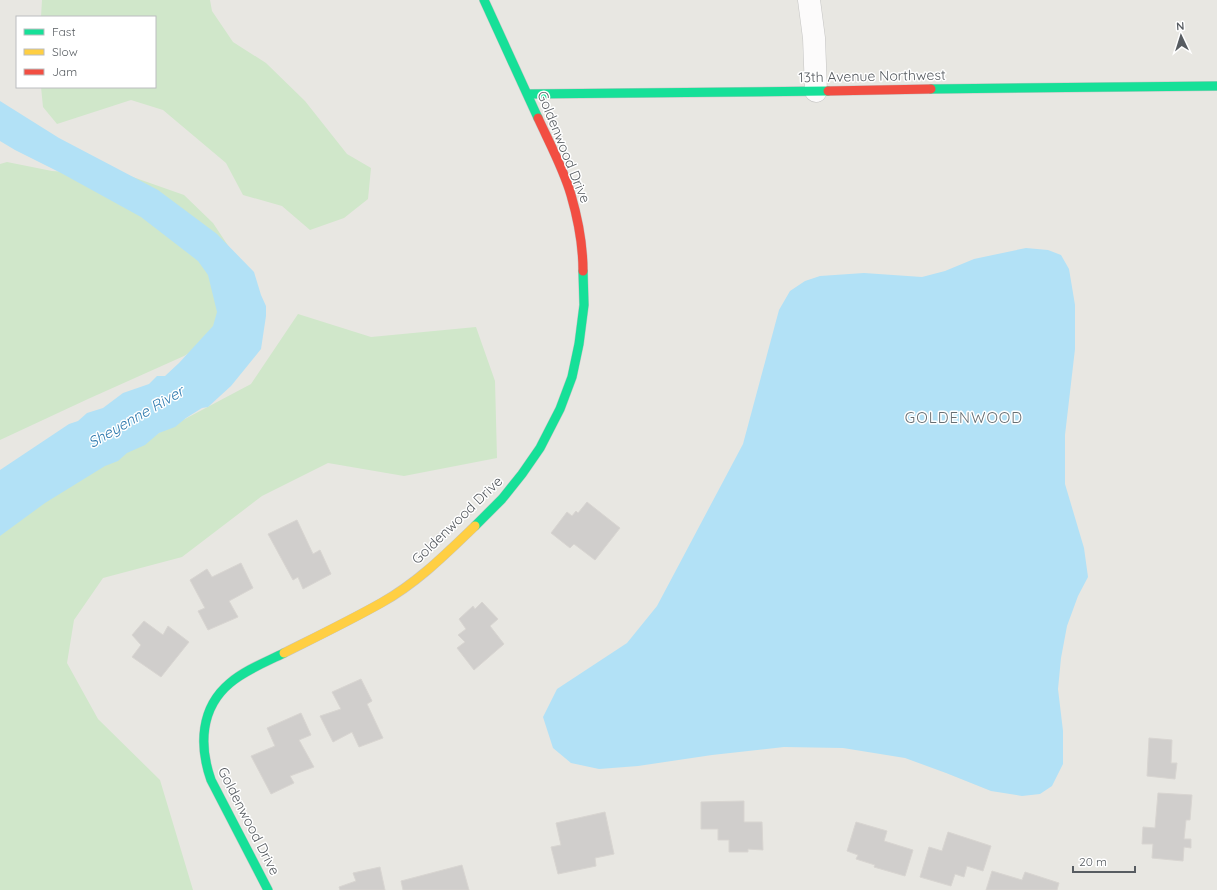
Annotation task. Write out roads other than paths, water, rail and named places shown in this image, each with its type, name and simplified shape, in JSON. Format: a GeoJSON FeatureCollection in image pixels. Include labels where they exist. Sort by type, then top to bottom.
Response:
{"type":"FeatureCollection","features":[{"type":"Feature","properties":{"kind":"street","name":"Goldenwood Drive"},"geometry":{"type":"LineString","coordinates":[[268,890],[210,780],[207,769],[203,740],[208,716],[216,699],[227,686],[245,673],[382,602],[416,579],[443,557],[502,500],[529,464],[540,448],[560,409],[572,377],[584,305],[583,265],[580,233],[571,194],[528,94],[484,0]]}},
{"type":"Feature","properties":{"kind":"street"},"geometry":{"type":"LineString","coordinates":[[809,0],[814,38],[816,91]]}},
{"type":"Feature","properties":{"kind":"street","name":"13th Avenue Northwest"},"geometry":{"type":"LineString","coordinates":[[528,94],[1217,86]]}},
{"type":"Feature","properties":{"kind":"water","name":"Sheyenne River"},"geometry":{"type":"Polygon","coordinates":[[[0,101],[59,138],[158,190],[217,234],[254,272],[266,306],[266,316],[261,349],[231,386],[208,407],[202,408],[175,427],[159,433],[145,445],[127,453],[118,461],[105,466],[45,503],[0,536],[0,470],[69,424],[78,421],[87,413],[103,408],[123,393],[149,384],[157,376],[165,376],[213,326],[217,312],[208,275],[198,261],[141,217],[0,141],[0,101]]]}},
{"type":"Feature","properties":{"kind":"water"},"geometry":{"type":"Polygon","coordinates":[[[1026,248],[1048,250],[1061,255],[1069,269],[1075,305],[1075,349],[1065,435],[1065,484],[1084,548],[1088,577],[1078,596],[1067,626],[1061,658],[1058,689],[1063,731],[1063,764],[1052,786],[1040,794],[1022,796],[991,791],[905,758],[843,748],[784,747],[712,755],[638,766],[599,769],[571,763],[553,748],[543,717],[557,689],[627,643],[657,606],[743,444],[779,310],[790,291],[805,281],[820,276],[864,273],[922,277],[945,271],[974,259],[1026,248]]]}},
{"type":"Feature","properties":{"kind":"district","name":"GOLDENWOOD"},"geometry":{"type":"Point","coordinates":[964,418]}}]}
